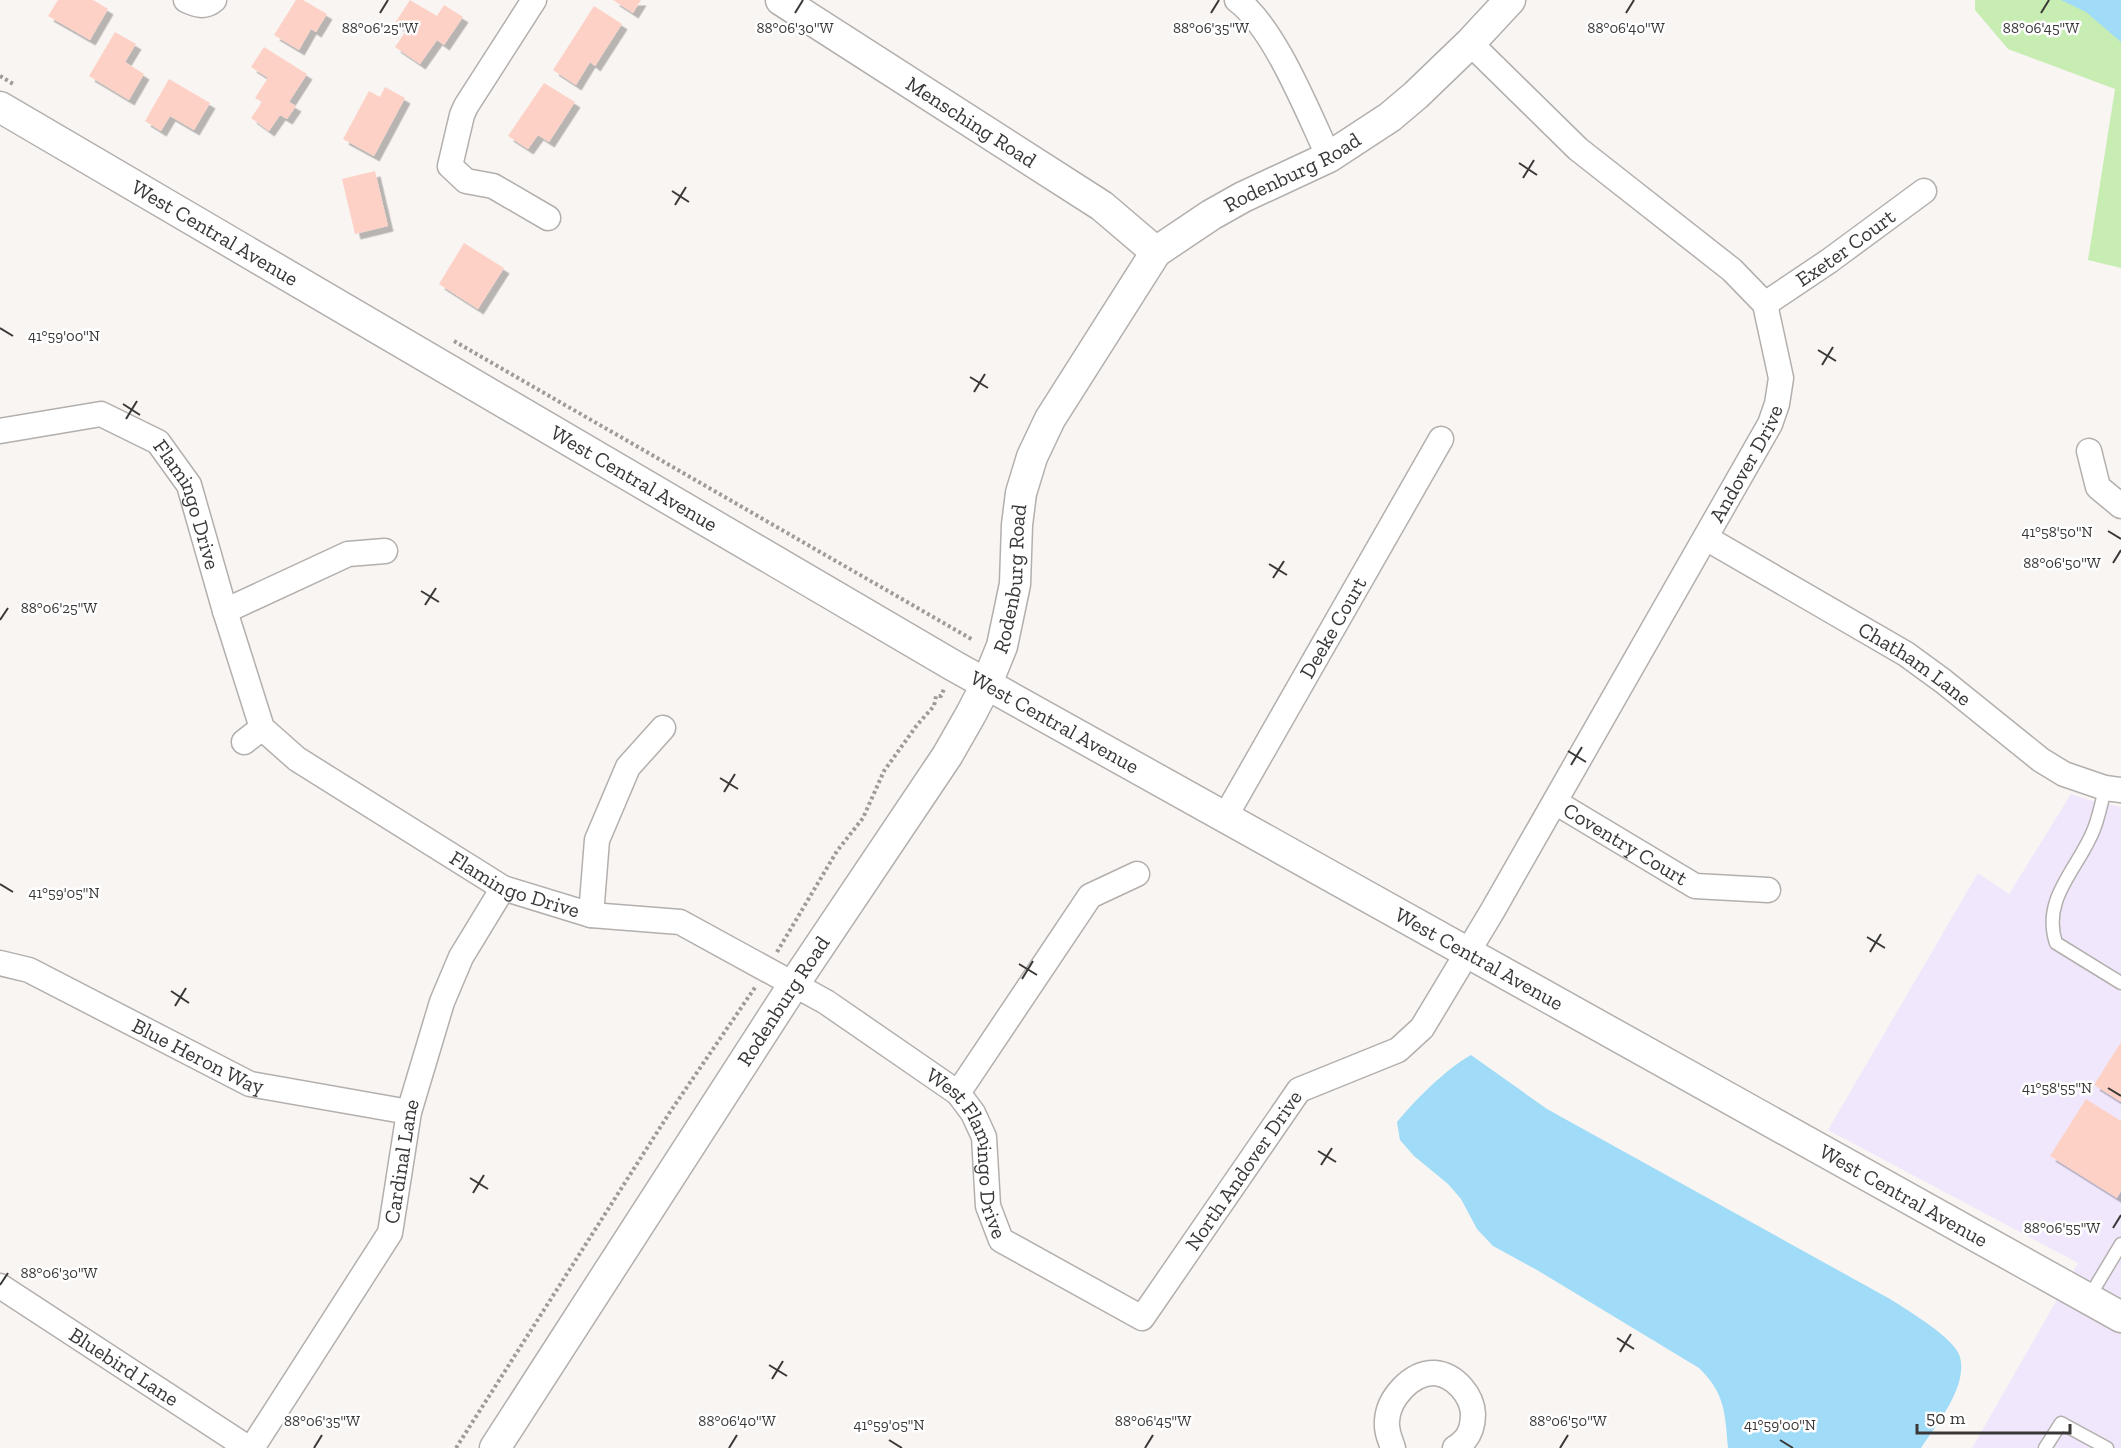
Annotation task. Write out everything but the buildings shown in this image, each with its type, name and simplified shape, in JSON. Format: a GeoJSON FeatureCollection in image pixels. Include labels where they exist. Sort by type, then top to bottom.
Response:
{"type":"FeatureCollection","features":[{"type":"Feature","properties":{"kind":"street"},"geometry":{"type":"LineString","coordinates":[[186,0],[195,5],[205,5],[214,0]]}},
{"type":"Feature","properties":{"kind":"street"},"geometry":{"type":"LineString","coordinates":[[534,0],[466,106],[450,166],[466,181],[493,186],[548,218]]}},
{"type":"Feature","properties":{"kind":"street","name":"Mensching Road"},"geometry":{"type":"LineString","coordinates":[[781,0],[1102,206],[1156,252]]}},
{"type":"Feature","properties":{"kind":"street"},"geometry":{"type":"LineString","coordinates":[[1237,0],[1268,35],[1290,74],[1329,157]]}},
{"type":"Feature","properties":{"kind":"street","name":"Rodenburg Road"},"geometry":{"type":"LineString","coordinates":[[495,1448],[794,984],[947,756],[987,683],[1002,646],[1015,584],[1017,525],[1021,494],[1032,457],[1050,418],[1156,252],[1211,215],[1329,157],[1390,117],[1470,43],[1510,0]]}},
{"type":"Feature","properties":{"kind":"street"},"geometry":{"type":"LineString","coordinates":[[1470,43],[1578,149],[1732,270],[1765,304]]}},
{"type":"Feature","properties":{"kind":"street","name":"West Central Avenue"},"geometry":{"type":"LineString","coordinates":[[10,97],[934,654],[2121,1317]]}},
{"type":"Feature","properties":{"kind":"street","name":"Exeter Court"},"geometry":{"type":"LineString","coordinates":[[1765,304],[1829,261],[1924,191]]}},
{"type":"Feature","properties":{"kind":"street","name":"Andover Drive"},"geometry":{"type":"LineString","coordinates":[[1467,952],[1770,424],[1777,404],[1780,378],[1765,304]]}},
{"type":"Feature","properties":{"kind":"street","name":"Flamingo Drive"},"geometry":{"type":"LineString","coordinates":[[0,431],[101,414],[159,442],[189,485],[225,611],[253,735],[297,759],[503,888],[591,915],[680,922],[794,984]]}},
{"type":"Feature","properties":{"kind":"street","name":"Deeke Court"},"geometry":{"type":"LineString","coordinates":[[1225,817],[1441,439]]}},
{"type":"Feature","properties":{"kind":"street"},"geometry":{"type":"LineString","coordinates":[[2089,451],[2098,487],[2121,506]]}},
{"type":"Feature","properties":{"kind":"street","name":"Chatham Lane"},"geometry":{"type":"LineString","coordinates":[[1706,538],[1906,654],[2041,760],[2064,774],[2113,789]]}},
{"type":"Feature","properties":{"kind":"street"},"geometry":{"type":"LineString","coordinates":[[225,611],[348,554],[385,551]]}},
{"type":"Feature","properties":{"kind":"street"},"geometry":{"type":"LineString","coordinates":[[591,915],[597,840],[628,767],[663,728]]}},
{"type":"Feature","properties":{"kind":"street","name":"Coventry Court"},"geometry":{"type":"LineString","coordinates":[[1555,802],[1695,886],[1768,890]]}},
{"type":"Feature","properties":{"kind":"street"},"geometry":{"type":"LineString","coordinates":[[958,1093],[1090,896],[1137,874]]}},
{"type":"Feature","properties":{"kind":"street","name":"Cardinal Lane"},"geometry":{"type":"LineString","coordinates":[[250,1448],[390,1233],[409,1112],[442,1002],[461,957],[503,888]]}},
{"type":"Feature","properties":{"kind":"street","name":"North Andover Drive"},"geometry":{"type":"LineString","coordinates":[[1142,1318],[1299,1090],[1406,1045],[1422,1028],[1467,952]]}},
{"type":"Feature","properties":{"kind":"street","name":"Blue Heron Way"},"geometry":{"type":"LineString","coordinates":[[0,963],[29,970],[250,1084],[409,1112]]}},
{"type":"Feature","properties":{"kind":"street","name":"West Flamingo Drive"},"geometry":{"type":"LineString","coordinates":[[794,984],[826,1002],[958,1093],[973,1113],[984,1137],[988,1206],[1001,1240],[1142,1318]]}},
{"type":"Feature","properties":{"kind":"street","name":"Bluebird Lane"},"geometry":{"type":"LineString","coordinates":[[0,1286],[250,1448]]}},
{"type":"Feature","properties":{"kind":"street"},"geometry":{"type":"LineString","coordinates":[[1393,1448],[1388,1435],[1387,1422],[1393,1402],[1408,1383],[1434,1373],[1459,1384],[1468,1395],[1473,1408],[1473,1422],[1469,1436],[1455,1448]]}},
{"type":"Feature","properties":{"kind":"lane"},"geometry":{"type":"LineString","coordinates":[[2113,789],[2060,891],[2051,913],[2051,929],[2056,943],[2121,982]]}},
{"type":"Feature","properties":{"kind":"lane"},"geometry":{"type":"LineString","coordinates":[[2088,1299],[2121,1244]]}},
{"type":"Feature","properties":{"kind":"lane"},"geometry":{"type":"LineString","coordinates":[[2045,1448],[2061,1423],[2107,1448]]}},
{"type":"Feature","properties":{"kind":"path"},"geometry":{"type":"LineString","coordinates":[[0,76],[10,97]]}},
{"type":"Feature","properties":{"kind":"path"},"geometry":{"type":"LineString","coordinates":[[446,337],[969,640]]}},
{"type":"Feature","properties":{"kind":"path"},"geometry":{"type":"LineString","coordinates":[[779,947],[829,868],[837,851],[863,818],[884,771],[917,724],[933,706],[936,696],[941,696]]}},
{"type":"Feature","properties":{"kind":"path"},"geometry":{"type":"LineString","coordinates":[[456,1448],[670,1112],[752,991]]}},
{"type":"Feature","properties":{"kind":"shaded area"},"geometry":{"type":"Polygon","coordinates":[[[2071,794],[2121,807],[2121,1448],[1972,1448],[2078,1263],[1828,1130],[1978,873],[2009,894],[2071,794]]]}},
{"type":"Feature","properties":{"kind":"green space"},"geometry":{"type":"Polygon","coordinates":[[[1975,0],[2121,0],[2121,268],[2088,260],[2115,89],[2008,49],[1975,10],[1975,0]]]}},
{"type":"Feature","properties":{"kind":"water"},"geometry":{"type":"Polygon","coordinates":[[[2061,0],[2121,0],[2121,42],[2086,12],[2061,0]]]}},
{"type":"Feature","properties":{"kind":"water"},"geometry":{"type":"Polygon","coordinates":[[[1471,1055],[1547,1109],[1890,1299],[1940,1333],[1956,1350],[1960,1357],[1961,1369],[1955,1393],[1949,1405],[1921,1448],[1728,1448],[1719,1395],[1708,1377],[1699,1368],[1493,1246],[1477,1229],[1461,1199],[1448,1184],[1414,1156],[1400,1140],[1397,1122],[1431,1086],[1471,1055]]]}}]}
